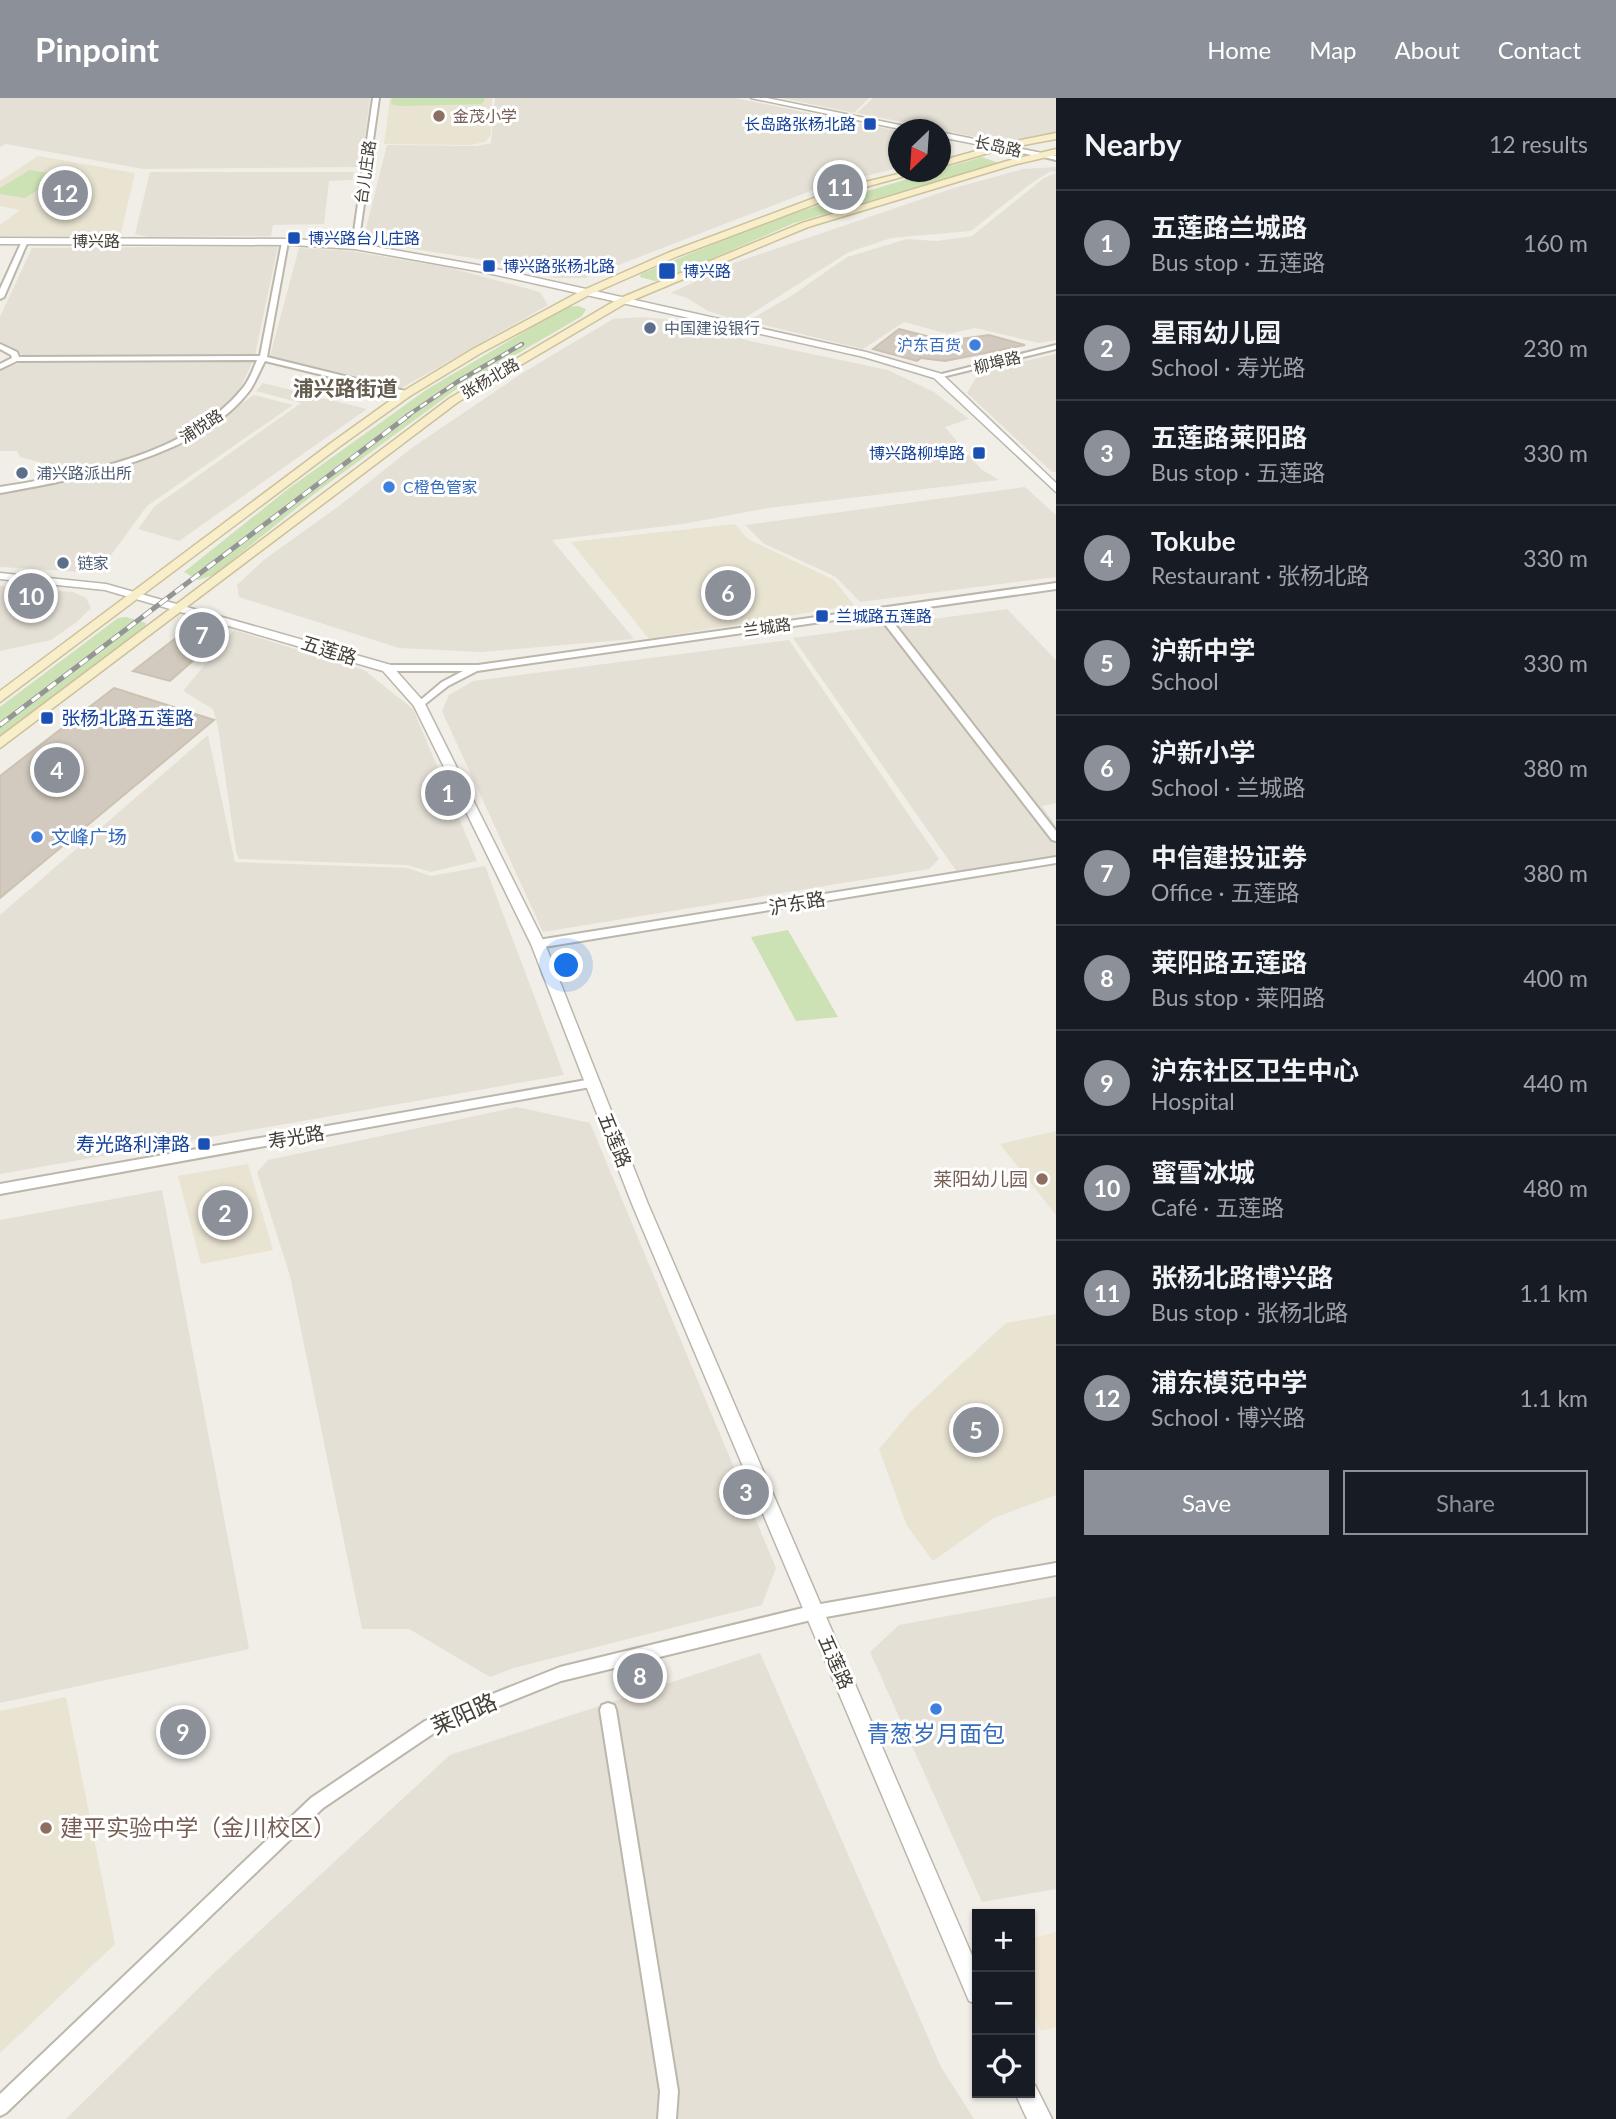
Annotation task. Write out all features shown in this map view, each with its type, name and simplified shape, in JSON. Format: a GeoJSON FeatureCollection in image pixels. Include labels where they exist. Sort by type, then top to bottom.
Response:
{"type":"FeatureCollection","features":[{"type":"Feature","properties":{"kind":"main road"},"geometry":{"type":"LineString","coordinates":[[951,161],[1056,136]]}},
{"type":"Feature","properties":{"kind":"main road","name":"张杨北路"},"geometry":{"type":"LineString","coordinates":[[0,744],[454,400],[622,301],[805,225],[1056,152]]}},
{"type":"Feature","properties":{"kind":"main road","name":"张杨北路"},"geometry":{"type":"LineString","coordinates":[[0,698],[405,394],[477,351],[585,293],[768,217],[844,190],[888,179]]}},
{"type":"Feature","properties":{"kind":"street","name":"台儿庄路"},"geometry":{"type":"LineString","coordinates":[[355,246],[376,98]]}},
{"type":"Feature","properties":{"kind":"street"},"geometry":{"type":"LineString","coordinates":[[755,98],[888,124]]}},
{"type":"Feature","properties":{"kind":"street","name":"长岛路"},"geometry":{"type":"LineString","coordinates":[[951,136],[1056,158]]}},
{"type":"Feature","properties":{"kind":"street","name":"博兴路"},"geometry":{"type":"LineString","coordinates":[[0,241],[285,242],[355,246],[483,269],[866,355],[938,376],[1056,489]]}},
{"type":"Feature","properties":{"kind":"street"},"geometry":{"type":"LineString","coordinates":[[0,297],[25,241]]}},
{"type":"Feature","properties":{"kind":"street","name":"浦悦路"},"geometry":{"type":"LineString","coordinates":[[0,490],[92,471],[166,447],[216,419],[246,392],[263,358],[285,242]]}},
{"type":"Feature","properties":{"kind":"street"},"geometry":{"type":"LineString","coordinates":[[0,346],[15,354],[16,359]]}},
{"type":"Feature","properties":{"kind":"street","name":"柳埠路"},"geometry":{"type":"LineString","coordinates":[[938,376],[1056,347]]}},
{"type":"Feature","properties":{"kind":"street"},"geometry":{"type":"LineString","coordinates":[[0,367],[16,359],[263,358],[405,394]]}},
{"type":"Feature","properties":{"kind":"street","name":"五莲路"},"geometry":{"type":"LineString","coordinates":[[0,576],[82,583],[139,594],[387,668],[420,705],[538,944],[640,1204],[972,1981]]}},
{"type":"Feature","properties":{"kind":"street","name":"兰城路"},"geometry":{"type":"LineString","coordinates":[[387,668],[478,668],[1056,586]]}},
{"type":"Feature","properties":{"kind":"street"},"geometry":{"type":"LineString","coordinates":[[880,612],[1056,838]]}},
{"type":"Feature","properties":{"kind":"street","name":"兰城路"},"geometry":{"type":"LineString","coordinates":[[420,705],[445,684],[478,668]]}},
{"type":"Feature","properties":{"kind":"street","name":"沪东路"},"geometry":{"type":"LineString","coordinates":[[538,944],[1056,860]]}},
{"type":"Feature","properties":{"kind":"street","name":"寿光路"},"geometry":{"type":"LineString","coordinates":[[0,1189],[592,1083]]}},
{"type":"Feature","properties":{"kind":"street","name":"莱阳路"},"geometry":{"type":"LineString","coordinates":[[0,2107],[317,1803],[431,1726],[560,1674],[814,1612],[1056,1569]]}},
{"type":"Feature","properties":{"kind":"street"},"geometry":{"type":"LineString","coordinates":[[608,1710],[669,2091],[667,2119]]}},
{"type":"Feature","properties":{"kind":"street"},"geometry":{"type":"LineString","coordinates":[[1030,2098],[1040,2119]]}},
{"type":"Feature","properties":{"kind":"shaded area"},"geometry":{"type":"Polygon","coordinates":[[[0,98],[370,98],[361,167],[143,169],[6,144],[0,147],[0,98]]]}},
{"type":"Feature","properties":{"kind":"shaded area","name":"金茂小学"},"geometry":{"type":"Polygon","coordinates":[[[390,98],[492,98],[491,134],[486,142],[470,145],[384,144],[390,98]]]}},
{"type":"Feature","properties":{"kind":"shaded area"},"geometry":{"type":"Polygon","coordinates":[[[495,98],[735,98],[888,129],[888,170],[818,188],[585,278],[556,278],[485,260],[383,244],[365,232],[387,145],[477,146],[491,143],[495,98]]]}},
{"type":"Feature","properties":{"kind":"shaded area"},"geometry":{"type":"Polygon","coordinates":[[[781,98],[869,98],[854,113],[781,98]]]}},
{"type":"Feature","properties":{"kind":"shaded area"},"geometry":{"type":"Polygon","coordinates":[[[873,98],[1056,98],[1056,132],[1016,140],[986,139],[951,132],[951,119],[888,119],[857,113],[873,98]]]}},
{"type":"Feature","properties":{"kind":"shaded area"},"geometry":{"type":"Polygon","coordinates":[[[38,156],[135,173],[120,237],[0,236],[0,225],[20,210],[0,206],[0,181],[38,156]]]}},
{"type":"Feature","properties":{"kind":"shaded area"},"geometry":{"type":"Polygon","coordinates":[[[1056,167],[1056,172],[1051,171],[1030,184],[971,231],[891,238],[849,252],[743,319],[708,311],[687,298],[671,293],[734,263],[954,188],[1023,169],[1056,167]]]}},
{"type":"Feature","properties":{"kind":"shaded area"},"geometry":{"type":"Polygon","coordinates":[[[150,172],[354,172],[352,180],[329,181],[324,224],[273,225],[271,236],[148,237],[135,234],[150,172]]]}},
{"type":"Feature","properties":{"kind":"shaded area"},"geometry":{"type":"Polygon","coordinates":[[[1056,173],[1056,340],[1039,343],[975,328],[948,334],[904,322],[863,349],[748,321],[791,296],[847,257],[907,239],[937,241],[972,236],[1044,178],[1056,173]]]}},
{"type":"Feature","properties":{"kind":"shaded area"},"geometry":{"type":"Polygon","coordinates":[[[278,246],[255,355],[26,357],[0,341],[0,317],[32,248],[278,246]]]}},
{"type":"Feature","properties":{"kind":"shaded area"},"geometry":{"type":"Polygon","coordinates":[[[299,248],[351,251],[451,268],[540,292],[548,305],[400,389],[270,356],[299,248]]]}},
{"type":"Feature","properties":{"kind":"shaded area"},"geometry":{"type":"Polygon","coordinates":[[[643,317],[682,321],[750,341],[888,370],[934,392],[969,419],[945,427],[981,469],[999,480],[768,508],[683,524],[552,540],[634,639],[481,652],[399,648],[239,597],[237,585],[265,559],[339,506],[413,447],[524,372],[613,319],[643,317]]]}},
{"type":"Feature","properties":{"kind":"shaded area"},"geometry":{"type":"Polygon","coordinates":[[[1056,354],[1056,472],[1052,472],[967,393],[977,376],[1011,364],[1056,354]]]}},
{"type":"Feature","properties":{"kind":"shaded area"},"geometry":{"type":"Polygon","coordinates":[[[253,361],[239,391],[212,418],[164,445],[119,462],[69,470],[20,457],[17,451],[0,451],[0,370],[20,363],[253,361]]]}},
{"type":"Feature","properties":{"kind":"shaded area"},"geometry":{"type":"Polygon","coordinates":[[[263,383],[367,409],[179,541],[138,529],[155,506],[301,403],[256,391],[263,383]]]}},
{"type":"Feature","properties":{"kind":"shaded area"},"geometry":{"type":"Polygon","coordinates":[[[254,395],[293,405],[147,506],[98,573],[0,567],[0,494],[80,478],[168,451],[254,395]]]}},
{"type":"Feature","properties":{"kind":"shaded area"},"geometry":{"type":"Polygon","coordinates":[[[1025,487],[1056,515],[1056,577],[860,602],[836,577],[763,543],[745,525],[1025,487]]]}},
{"type":"Feature","properties":{"kind":"shaded area"},"geometry":{"type":"Polygon","coordinates":[[[735,524],[748,539],[834,580],[854,605],[649,639],[571,542],[735,524]]]}},
{"type":"Feature","properties":{"kind":"shaded area"},"geometry":{"type":"Polygon","coordinates":[[[0,586],[73,592],[86,598],[91,608],[51,640],[0,651],[0,586]]]}},
{"type":"Feature","properties":{"kind":"shaded area"},"geometry":{"type":"Polygon","coordinates":[[[1007,609],[1056,660],[1056,803],[1042,806],[1056,826],[1056,856],[957,872],[793,638],[1007,609]]]}},
{"type":"Feature","properties":{"kind":"shaded area"},"geometry":{"type":"Polygon","coordinates":[[[234,630],[364,670],[413,709],[477,861],[431,872],[407,865],[239,859],[213,709],[183,691],[234,630]]]}},
{"type":"Feature","properties":{"kind":"shaded area"},"geometry":{"type":"Polygon","coordinates":[[[789,640],[939,859],[929,869],[543,932],[442,711],[449,695],[473,681],[789,640]]]}},
{"type":"Feature","properties":{"kind":"shaded area"},"geometry":{"type":"Polygon","coordinates":[[[208,735],[235,862],[408,868],[431,876],[485,866],[564,1075],[0,1174],[0,915],[208,735]]]}},
{"type":"Feature","properties":{"kind":"shaded area"},"geometry":{"type":"Polygon","coordinates":[[[517,1107],[590,1123],[776,1568],[762,1605],[514,1668],[490,1677],[409,1629],[362,1629],[290,1276],[257,1172],[268,1160],[517,1107]]]}},
{"type":"Feature","properties":{"kind":"shaded area","name":"莱阳幼儿园"},"geometry":{"type":"Polygon","coordinates":[[[1056,1131],[1056,1215],[1000,1144],[1056,1131]]]}},
{"type":"Feature","properties":{"kind":"shaded area"},"geometry":{"type":"Polygon","coordinates":[[[248,1164],[273,1250],[201,1264],[178,1176],[248,1164]]]}},
{"type":"Feature","properties":{"kind":"shaded area"},"geometry":{"type":"Polygon","coordinates":[[[162,1190],[249,1649],[0,1703],[0,1220],[162,1190]]]}},
{"type":"Feature","properties":{"kind":"shaded area"},"geometry":{"type":"Polygon","coordinates":[[[1056,1314],[1056,1495],[994,1518],[933,1561],[907,1526],[879,1449],[912,1410],[1006,1323],[1056,1314]]]}},
{"type":"Feature","properties":{"kind":"shaded area"},"geometry":{"type":"Polygon","coordinates":[[[1056,1596],[1056,1889],[982,1902],[870,1652],[899,1625],[1056,1596]]]}},
{"type":"Feature","properties":{"kind":"shaded area"},"geometry":{"type":"Polygon","coordinates":[[[760,1653],[941,2067],[974,2119],[66,2119],[215,1972],[450,1755],[760,1653]]]}},
{"type":"Feature","properties":{"kind":"shaded area","name":"建平实验中学（金川校区）"},"geometry":{"type":"Polygon","coordinates":[[[66,1697],[115,1944],[0,2053],[0,1711],[66,1697]]]}},
{"type":"Feature","properties":{"kind":"shaded area"},"geometry":{"type":"Polygon","coordinates":[[[1056,1932],[1056,2027],[1041,2031],[1035,2017],[1035,1938],[1056,1932]]]}},
{"type":"Feature","properties":{"kind":"green space"},"geometry":{"type":"Polygon","coordinates":[[[392,98],[485,98],[482,104],[486,104],[399,106],[391,104],[392,98]]]}},
{"type":"Feature","properties":{"kind":"green space"},"geometry":{"type":"Polygon","coordinates":[[[982,157],[999,163],[951,177],[951,166],[982,157]]]}},
{"type":"Feature","properties":{"kind":"green space"},"geometry":{"type":"Polygon","coordinates":[[[30,170],[61,175],[25,198],[0,194],[0,188],[30,170]]]}},
{"type":"Feature","properties":{"kind":"green space"},"geometry":{"type":"Polygon","coordinates":[[[898,182],[934,182],[794,223],[665,279],[655,281],[640,277],[641,274],[777,218],[898,182]]]}},
{"type":"Feature","properties":{"kind":"green space"},"geometry":{"type":"Polygon","coordinates":[[[578,306],[586,309],[582,316],[454,391],[314,494],[214,575],[198,580],[184,572],[288,489],[426,390],[566,307],[578,306]]]}},
{"type":"Feature","properties":{"kind":"green space"},"geometry":{"type":"Polygon","coordinates":[[[126,617],[146,623],[145,627],[0,736],[0,707],[118,618],[126,617]]]}},
{"type":"Feature","properties":{"kind":"green space"},"geometry":{"type":"Polygon","coordinates":[[[788,930],[838,1017],[796,1021],[751,937],[788,930]]]}},
{"type":"Feature","properties":{"kind":"building","name":"沪东百货"},"geometry":{"type":"Polygon","coordinates":[[[899,329],[946,341],[989,335],[1025,345],[945,361],[921,358],[917,361],[873,349],[899,329]]]}},
{"type":"Feature","properties":{"kind":"building"},"geometry":{"type":"Polygon","coordinates":[[[205,630],[222,635],[170,681],[133,671],[180,635],[205,630]]]}},
{"type":"Feature","properties":{"kind":"building","name":"文峰广场"},"geometry":{"type":"Polygon","coordinates":[[[114,688],[214,720],[0,898],[0,776],[114,688]]]}},
{"type":"Feature","properties":{"kind":"railway"},"geometry":{"type":"LineString","coordinates":[[407,416],[457,382],[522,344]]}},
{"type":"Feature","properties":{"kind":"railway"},"geometry":{"type":"LineString","coordinates":[[0,725],[409,415]]}},
{"type":"Feature","properties":{"kind":"place","name":"金茂小学"},"geometry":{"type":"Point","coordinates":[439,116]}},
{"type":"Feature","properties":{"kind":"place","name":"长岛路张杨北路"},"geometry":{"type":"Point","coordinates":[870,124]}},
{"type":"Feature","properties":{"kind":"place","name":"张杨北路博兴路"},"geometry":{"type":"Point","coordinates":[840,187]}},
{"type":"Feature","properties":{"kind":"place","name":"浦东模范中学"},"geometry":{"type":"Point","coordinates":[65,193]}},
{"type":"Feature","properties":{"kind":"place","name":"博兴路台儿庄路"},"geometry":{"type":"Point","coordinates":[294,238]}},
{"type":"Feature","properties":{"kind":"place","name":"博兴路张杨北路"},"geometry":{"type":"Point","coordinates":[489,266]}},
{"type":"Feature","properties":{"kind":"place","name":"博兴路"},"geometry":{"type":"Point","coordinates":[667,271]}},
{"type":"Feature","properties":{"kind":"place","name":"中国建设银行"},"geometry":{"type":"Point","coordinates":[650,328]}},
{"type":"Feature","properties":{"kind":"place","name":"沪东百货"},"geometry":{"type":"Point","coordinates":[975,345]}},
{"type":"Feature","properties":{"kind":"place","name":"博兴路柳埠路"},"geometry":{"type":"Point","coordinates":[979,453]}},
{"type":"Feature","properties":{"kind":"place","name":"浦兴路派出所"},"geometry":{"type":"Point","coordinates":[22,473]}},
{"type":"Feature","properties":{"kind":"place","name":"C橙色管家"},"geometry":{"type":"Point","coordinates":[389,487]}},
{"type":"Feature","properties":{"kind":"place","name":"链家"},"geometry":{"type":"Point","coordinates":[63,563]}},
{"type":"Feature","properties":{"kind":"place","name":"沪新小学"},"geometry":{"type":"Point","coordinates":[728,593]}},
{"type":"Feature","properties":{"kind":"place","name":"蜜雪冰城"},"geometry":{"type":"Point","coordinates":[31,596]}},
{"type":"Feature","properties":{"kind":"place","name":"兰城路五莲路"},"geometry":{"type":"Point","coordinates":[822,616]}},
{"type":"Feature","properties":{"kind":"place","name":"中信建投证券"},"geometry":{"type":"Point","coordinates":[202,635]}},
{"type":"Feature","properties":{"kind":"place","name":"张杨北路五莲路"},"geometry":{"type":"Point","coordinates":[47,718]}},
{"type":"Feature","properties":{"kind":"place","name":"Tokube"},"geometry":{"type":"Point","coordinates":[57,770]}},
{"type":"Feature","properties":{"kind":"place","name":"五莲路兰城路"},"geometry":{"type":"Point","coordinates":[448,793]}},
{"type":"Feature","properties":{"kind":"place","name":"文峰广场"},"geometry":{"type":"Point","coordinates":[37,837]}},
{"type":"Feature","properties":{"kind":"place","name":"寿光路利津路"},"geometry":{"type":"Point","coordinates":[204,1144]}},
{"type":"Feature","properties":{"kind":"place","name":"莱阳幼儿园"},"geometry":{"type":"Point","coordinates":[1042,1179]}},
{"type":"Feature","properties":{"kind":"place","name":"星雨幼儿园"},"geometry":{"type":"Point","coordinates":[225,1213]}},
{"type":"Feature","properties":{"kind":"place","name":"沪新中学"},"geometry":{"type":"Point","coordinates":[976,1430]}},
{"type":"Feature","properties":{"kind":"place","name":"五莲路莱阳路"},"geometry":{"type":"Point","coordinates":[746,1492]}},
{"type":"Feature","properties":{"kind":"place","name":"莱阳路五莲路"},"geometry":{"type":"Point","coordinates":[640,1676]}},
{"type":"Feature","properties":{"kind":"place","name":"青葱岁月面包"},"geometry":{"type":"Point","coordinates":[936,1709]}},
{"type":"Feature","properties":{"kind":"place","name":"沪东社区卫生中心"},"geometry":{"type":"Point","coordinates":[183,1732]}},
{"type":"Feature","properties":{"kind":"place","name":"建平实验中学（金川校区）"},"geometry":{"type":"Point","coordinates":[46,1828]}},
{"type":"Feature","properties":{"kind":"district","name":"浦兴路街道"},"geometry":{"type":"Point","coordinates":[345,389]}}]}
